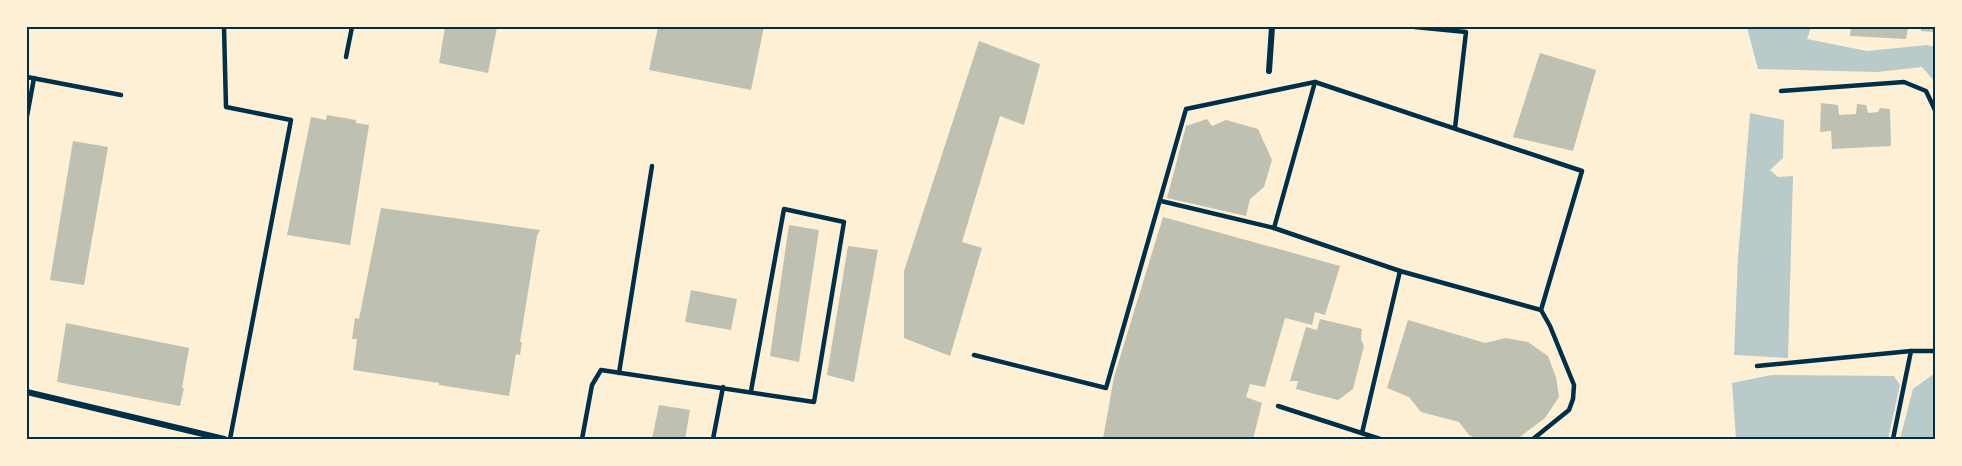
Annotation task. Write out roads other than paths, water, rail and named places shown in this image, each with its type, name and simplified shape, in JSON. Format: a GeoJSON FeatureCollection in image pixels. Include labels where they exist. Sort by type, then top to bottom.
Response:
{"type":"FeatureCollection","features":[{"type":"Feature","properties":{"kind":"street"},"geometry":{"type":"LineString","coordinates":[[1269,71],[1272,27]]}},
{"type":"Feature","properties":{"kind":"street"},"geometry":{"type":"LineString","coordinates":[[27,392],[224,439]]}},
{"type":"Feature","properties":{"kind":"lane"},"geometry":{"type":"LineString","coordinates":[[225,27],[226,108],[291,120],[230,439]]}},
{"type":"Feature","properties":{"kind":"lane"},"geometry":{"type":"LineString","coordinates":[[346,57],[352,27]]}},
{"type":"Feature","properties":{"kind":"lane"},"geometry":{"type":"LineString","coordinates":[[1415,27],[1466,32],[1455,128]]}},
{"type":"Feature","properties":{"kind":"lane"},"geometry":{"type":"LineString","coordinates":[[27,77],[121,95]]}},
{"type":"Feature","properties":{"kind":"lane"},"geometry":{"type":"LineString","coordinates":[[27,116],[34,78]]}},
{"type":"Feature","properties":{"kind":"lane"},"geometry":{"type":"LineString","coordinates":[[1274,228],[1315,82]]}},
{"type":"Feature","properties":{"kind":"lane"},"geometry":{"type":"LineString","coordinates":[[974,355],[1106,388],[1186,110],[1315,82],[1582,171],[1541,310]]}},
{"type":"Feature","properties":{"kind":"lane"},"geometry":{"type":"LineString","coordinates":[[1781,91],[1904,82],[1926,91],[1935,110]]}},
{"type":"Feature","properties":{"kind":"lane"},"geometry":{"type":"LineString","coordinates":[[619,373],[652,166]]}},
{"type":"Feature","properties":{"kind":"lane"},"geometry":{"type":"LineString","coordinates":[[1161,201],[1274,228],[1400,271],[1541,310],[1574,385],[1569,410],[1533,439]]}},
{"type":"Feature","properties":{"kind":"lane"},"geometry":{"type":"LineString","coordinates":[[582,439],[592,385],[601,370],[814,402],[844,222],[784,209],[751,392]]}},
{"type":"Feature","properties":{"kind":"lane"},"geometry":{"type":"LineString","coordinates":[[1362,433],[1400,271]]}},
{"type":"Feature","properties":{"kind":"lane"},"geometry":{"type":"LineString","coordinates":[[1757,366],[1911,351],[1935,351]]}},
{"type":"Feature","properties":{"kind":"lane"},"geometry":{"type":"LineString","coordinates":[[1893,439],[1911,351]]}},
{"type":"Feature","properties":{"kind":"lane"},"geometry":{"type":"LineString","coordinates":[[712,439],[723,387]]}},
{"type":"Feature","properties":{"kind":"lane"},"geometry":{"type":"LineString","coordinates":[[1278,406],[1380,439]]}}]}
